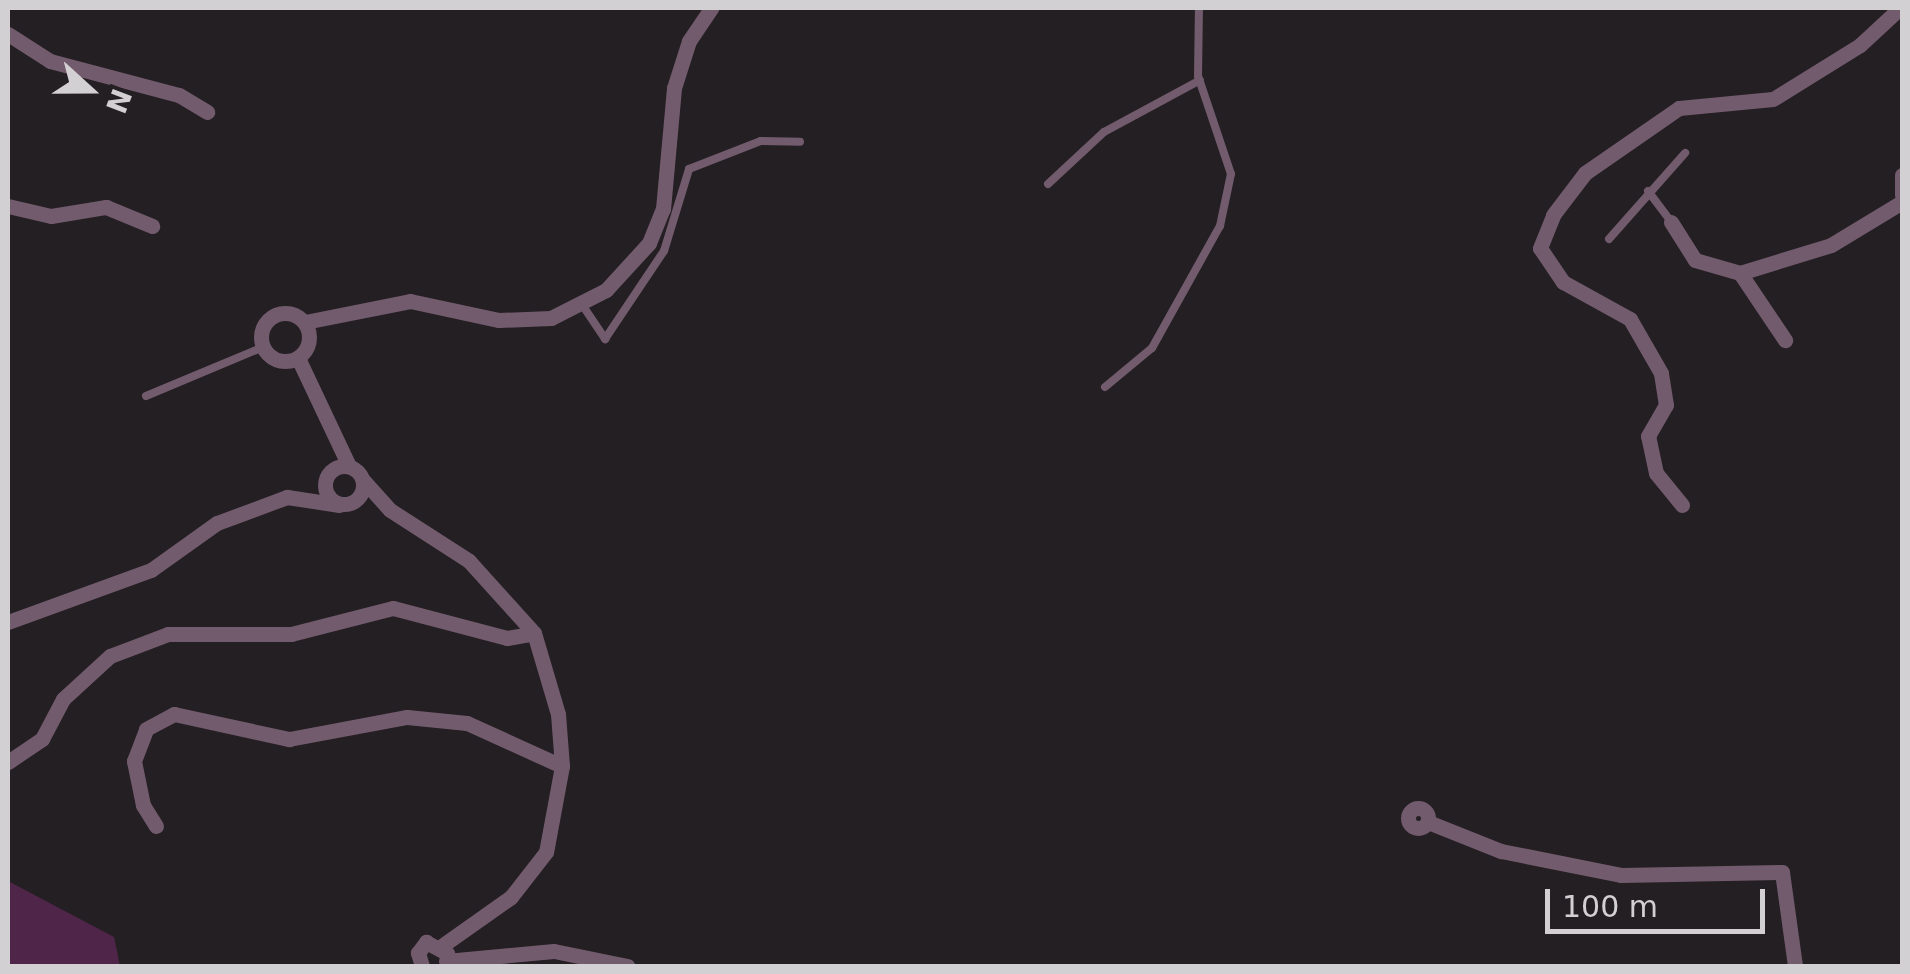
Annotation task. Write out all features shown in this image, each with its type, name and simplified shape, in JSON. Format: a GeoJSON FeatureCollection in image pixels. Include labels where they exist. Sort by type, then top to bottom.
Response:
{"type":"FeatureCollection","features":[{"type":"Feature","properties":{"kind":"street"},"geometry":{"type":"LineString","coordinates":[[343,505],[326,494],[336,471],[336,448],[293,360],[263,347],[270,318],[286,312],[304,322],[336,320],[410,301],[499,320],[551,318],[583,306],[649,243],[669,170],[674,88],[689,40],[711,8]]}},
{"type":"Feature","properties":{"kind":"street"},"geometry":{"type":"LineString","coordinates":[[1682,505],[1656,473],[1648,436],[1666,404],[1660,373],[1630,319],[1564,282],[1540,248],[1553,215],[1585,173],[1679,108],[1773,99],[1860,45],[1900,8]]}},
{"type":"Feature","properties":{"kind":"street"},"geometry":{"type":"LineString","coordinates":[[8,34],[50,61],[178,95],[208,112]]}},
{"type":"Feature","properties":{"kind":"street"},"geometry":{"type":"LineString","coordinates":[[1672,222],[1695,260],[1740,273],[1831,245],[1902,199],[1902,174]]}},
{"type":"Feature","properties":{"kind":"street"},"geometry":{"type":"LineString","coordinates":[[8,206],[51,216],[106,207],[152,226]]}},
{"type":"Feature","properties":{"kind":"street"},"geometry":{"type":"LineString","coordinates":[[1740,273],[1786,340]]}},
{"type":"Feature","properties":{"kind":"street"},"geometry":{"type":"LineString","coordinates":[[293,360],[336,320]]}},
{"type":"Feature","properties":{"kind":"street"},"geometry":{"type":"LineString","coordinates":[[304,322],[310,341]]}},
{"type":"Feature","properties":{"kind":"street"},"geometry":{"type":"LineString","coordinates":[[336,471],[363,480],[390,510],[469,561],[534,633],[558,714],[562,766],[546,852],[511,896],[444,958]]}},
{"type":"Feature","properties":{"kind":"street"},"geometry":{"type":"LineString","coordinates":[[8,622],[150,570],[217,523],[302,495],[336,471]]}},
{"type":"Feature","properties":{"kind":"street"},"geometry":{"type":"LineString","coordinates":[[343,505],[358,499],[363,480]]}},
{"type":"Feature","properties":{"kind":"street"},"geometry":{"type":"LineString","coordinates":[[302,495],[390,510]]}},
{"type":"Feature","properties":{"kind":"street"},"geometry":{"type":"LineString","coordinates":[[8,762],[42,739],[63,699],[110,656],[168,634],[291,634],[393,608],[508,638],[534,633]]}},
{"type":"Feature","properties":{"kind":"street"},"geometry":{"type":"LineString","coordinates":[[156,826],[143,805],[134,760],[146,729],[174,714],[289,738],[407,717],[467,723],[562,766]]}},
{"type":"Feature","properties":{"kind":"street"},"geometry":{"type":"LineString","coordinates":[[1428,822],[1501,851],[1621,875],[1782,872],[1795,966]]}},
{"type":"Feature","properties":{"kind":"street"},"geometry":{"type":"LineString","coordinates":[[417,965],[422,945],[444,958],[554,951],[618,966]]}},
{"type":"Feature","properties":{"kind":"lane"},"geometry":{"type":"LineString","coordinates":[[1105,387],[1152,348],[1220,226],[1230,174],[1200,80],[1198,8]]}},
{"type":"Feature","properties":{"kind":"lane"},"geometry":{"type":"LineString","coordinates":[[1048,184],[1104,132],[1200,80]]}},
{"type":"Feature","properties":{"kind":"lane"},"geometry":{"type":"LineString","coordinates":[[583,306],[605,339],[664,251],[688,169],[761,141],[800,142]]}},
{"type":"Feature","properties":{"kind":"lane"},"geometry":{"type":"LineString","coordinates":[[1609,239],[1684,153]]}},
{"type":"Feature","properties":{"kind":"lane"},"geometry":{"type":"LineString","coordinates":[[1648,190],[1672,222]]}},
{"type":"Feature","properties":{"kind":"lane"},"geometry":{"type":"LineString","coordinates":[[146,396],[263,347]]}},
{"type":"Feature","properties":{"kind":"shaded area"},"geometry":{"type":"Polygon","coordinates":[[[8,881],[114,937],[120,966],[8,966],[8,881]]]}}]}
